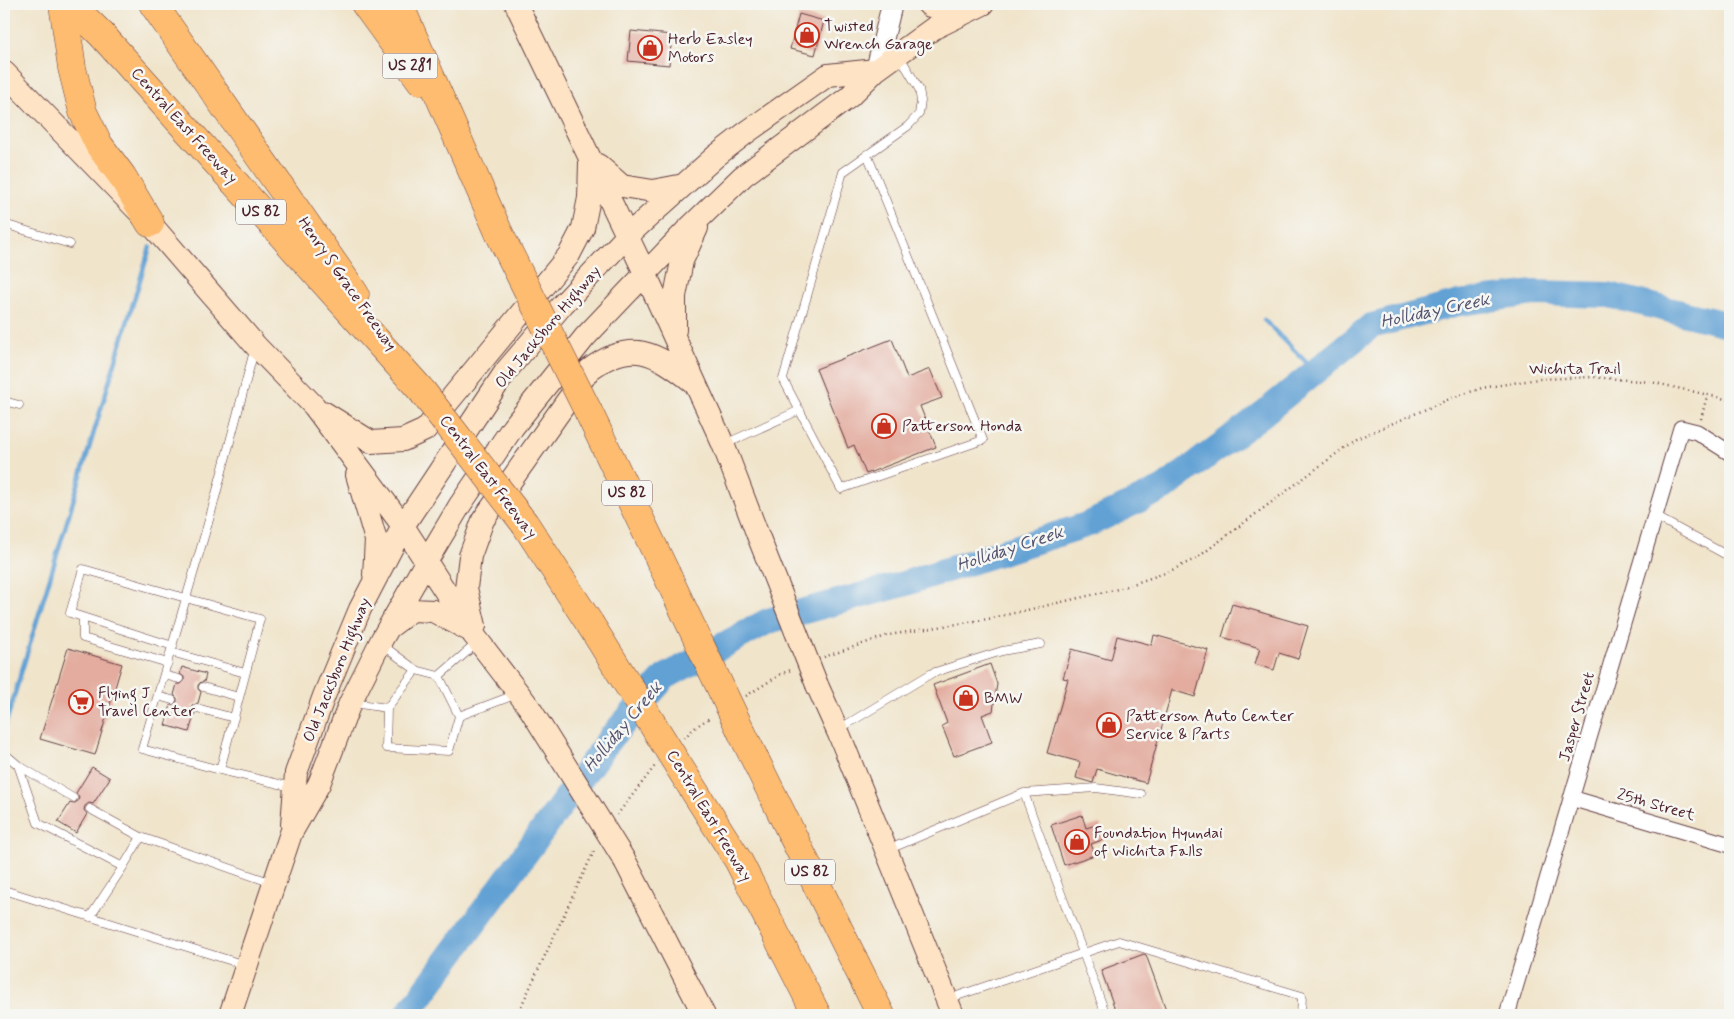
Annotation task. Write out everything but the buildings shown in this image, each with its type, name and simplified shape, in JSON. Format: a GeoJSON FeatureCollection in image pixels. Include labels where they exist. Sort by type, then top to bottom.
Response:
{"type":"FeatureCollection","features":[{"type":"Feature","properties":{"kind":"highway"},"geometry":{"type":"LineString","coordinates":[[63,4],[72,68],[83,112],[99,145],[122,176],[150,223]]}},
{"type":"Feature","properties":{"kind":"highway","name":"Central East Freeway"},"geometry":{"type":"LineString","coordinates":[[70,4],[101,34],[422,391],[525,524],[738,860],[817,1015]]}},
{"type":"Feature","properties":{"kind":"highway","name":"Henry S Grace Freeway"},"geometry":{"type":"LineString","coordinates":[[153,4],[422,391]]}},
{"type":"Feature","properties":{"kind":"highway","name":"US 281"},"geometry":{"type":"LineString","coordinates":[[365,4],[455,129]]}},
{"type":"Feature","properties":{"kind":"highway","name":"US 82"},"geometry":{"type":"LineString","coordinates":[[399,4],[499,232],[589,413],[742,733],[880,1014]]}},
{"type":"Feature","properties":{"kind":"main road"},"geometry":{"type":"LineString","coordinates":[[516,4],[645,273],[723,444],[817,685],[838,730],[949,1007]]}},
{"type":"Feature","properties":{"kind":"main road"},"geometry":{"type":"LineString","coordinates":[[928,4],[930,6],[977,6]]}},
{"type":"Feature","properties":{"kind":"main road","name":"Old Jacksboro Highway"},"geometry":{"type":"LineString","coordinates":[[230,1015],[291,833],[318,784],[350,702],[384,636],[426,562],[460,505],[513,427],[585,337],[645,273],[743,176],[849,97],[876,70],[898,54],[934,28],[977,6]]}},
{"type":"Feature","properties":{"kind":"main road","name":"Old Jacksboro Highway"},"geometry":{"type":"LineString","coordinates":[[291,833],[296,773],[324,696],[360,609],[403,526],[506,371],[563,304],[627,236],[747,132],[828,75],[876,70]]}},
{"type":"Feature","properties":{"kind":"main road"},"geometry":{"type":"LineString","coordinates":[[4,76],[150,223],[256,346],[314,406],[403,526],[475,636],[524,700],[625,861],[704,1015]]}},
{"type":"Feature","properties":{"kind":"main road"},"geometry":{"type":"LineString","coordinates":[[590,158],[622,186],[653,191],[684,185]]}},
{"type":"Feature","properties":{"kind":"main road"},"geometry":{"type":"LineString","coordinates":[[314,406],[372,442],[403,440],[425,430],[569,254],[583,228],[588,206],[590,158]]}},
{"type":"Feature","properties":{"kind":"main road"},"geometry":{"type":"LineString","coordinates":[[675,338],[675,296],[682,261],[702,216]]}},
{"type":"Feature","properties":{"kind":"main road"},"geometry":{"type":"LineString","coordinates":[[475,636],[466,588],[470,556],[483,520],[589,370],[604,360],[623,352],[646,352],[672,365],[696,384]]}},
{"type":"Feature","properties":{"kind":"main road"},"geometry":{"type":"LineString","coordinates":[[351,457],[376,540],[374,580]]}},
{"type":"Feature","properties":{"kind":"main road"},"geometry":{"type":"LineString","coordinates":[[384,636],[412,610],[432,611],[475,636]]}},
{"type":"Feature","properties":{"kind":"street"},"geometry":{"type":"LineString","coordinates":[[876,70],[892,4]]}},
{"type":"Feature","properties":{"kind":"street","name":"Jasper Street"},"geometry":{"type":"LineString","coordinates":[[1507,1015],[1681,428],[1697,432]]}},
{"type":"Feature","properties":{"kind":"street"},"geometry":{"type":"LineString","coordinates":[[1697,432],[1730,453]]}},
{"type":"Feature","properties":{"kind":"street","name":"25th Street"},"geometry":{"type":"LineString","coordinates":[[1571,798],[1730,845]]}},
{"type":"Feature","properties":{"kind":"lane"},"geometry":{"type":"LineString","coordinates":[[868,154],[983,440],[841,489],[783,378],[843,172],[868,154],[908,126],[919,114],[922,101],[919,89],[898,54]]}},
{"type":"Feature","properties":{"kind":"lane"},"geometry":{"type":"LineString","coordinates":[[4,224],[70,244]]}},
{"type":"Feature","properties":{"kind":"lane"},"geometry":{"type":"LineString","coordinates":[[256,346],[187,598],[142,749],[295,788]]}},
{"type":"Feature","properties":{"kind":"lane"},"geometry":{"type":"LineString","coordinates":[[4,401],[19,405]]}},
{"type":"Feature","properties":{"kind":"lane"},"geometry":{"type":"LineString","coordinates":[[723,444],[800,410]]}},
{"type":"Feature","properties":{"kind":"lane"},"geometry":{"type":"LineString","coordinates":[[1655,516],[1730,557]]}},
{"type":"Feature","properties":{"kind":"lane"},"geometry":{"type":"LineString","coordinates":[[220,770],[260,619],[83,569],[70,613],[245,673]]}},
{"type":"Feature","properties":{"kind":"lane"},"geometry":{"type":"LineString","coordinates":[[83,618],[83,638],[168,663]]}},
{"type":"Feature","properties":{"kind":"lane"},"geometry":{"type":"LineString","coordinates":[[384,636],[416,670],[439,676],[459,716],[449,751],[386,748],[387,708],[416,670]]}},
{"type":"Feature","properties":{"kind":"lane"},"geometry":{"type":"LineString","coordinates":[[439,676],[475,636]]}},
{"type":"Feature","properties":{"kind":"lane"},"geometry":{"type":"LineString","coordinates":[[838,730],[932,673],[1002,652],[1041,644]]}},
{"type":"Feature","properties":{"kind":"lane"},"geometry":{"type":"LineString","coordinates":[[164,675],[179,679]]}},
{"type":"Feature","properties":{"kind":"lane"},"geometry":{"type":"LineString","coordinates":[[202,687],[239,697]]}},
{"type":"Feature","properties":{"kind":"lane"},"geometry":{"type":"LineString","coordinates":[[158,696],[172,700]]}},
{"type":"Feature","properties":{"kind":"lane"},"geometry":{"type":"LineString","coordinates":[[459,716],[524,700]]}},
{"type":"Feature","properties":{"kind":"lane"},"geometry":{"type":"LineString","coordinates":[[350,702],[387,708]]}},
{"type":"Feature","properties":{"kind":"lane"},"geometry":{"type":"LineString","coordinates":[[197,708],[234,718]]}},
{"type":"Feature","properties":{"kind":"lane"},"geometry":{"type":"LineString","coordinates":[[4,753],[18,765],[73,798]]}},
{"type":"Feature","properties":{"kind":"lane"},"geometry":{"type":"LineString","coordinates":[[18,765],[38,823],[123,867]]}},
{"type":"Feature","properties":{"kind":"lane"},"geometry":{"type":"LineString","coordinates":[[886,850],[1024,793],[1096,788],[1141,794]]}},
{"type":"Feature","properties":{"kind":"lane"},"geometry":{"type":"LineString","coordinates":[[1024,793],[1106,1015]]}},
{"type":"Feature","properties":{"kind":"lane"},"geometry":{"type":"LineString","coordinates":[[90,809],[141,837],[274,884]]}},
{"type":"Feature","properties":{"kind":"lane"},"geometry":{"type":"LineString","coordinates":[[90,917],[141,837]]}},
{"type":"Feature","properties":{"kind":"lane"},"geometry":{"type":"LineString","coordinates":[[4,890],[247,966]]}},
{"type":"Feature","properties":{"kind":"lane"},"geometry":{"type":"LineString","coordinates":[[949,1007],[1119,941],[1302,996],[1301,1015]]}},
{"type":"Feature","properties":{"kind":"path","name":"Wichita Trail"},"geometry":{"type":"LineString","coordinates":[[1395,421],[1482,388],[1538,378],[1594,378],[1651,382],[1730,400]]}},
{"type":"Feature","properties":{"kind":"path"},"geometry":{"type":"LineString","coordinates":[[1697,432],[1707,396]]}},
{"type":"Feature","properties":{"kind":"waterway"},"geometry":{"type":"LineString","coordinates":[[5,726],[150,247]]}},
{"type":"Feature","properties":{"kind":"waterway","name":"Holliday Creek"},"geometry":{"type":"LineString","coordinates":[[407,1015],[611,737],[665,677],[768,621],[903,584],[1089,524],[1164,488],[1264,413],[1371,326],[1459,303],[1534,293],[1609,295],[1730,325]]}},
{"type":"Feature","properties":{"kind":"waterway"},"geometry":{"type":"LineString","coordinates":[[1264,320],[1315,371]]}},
{"type":"Feature","properties":{"kind":"place","name":"Twisted Wrench Garage"},"geometry":{"type":"Point","coordinates":[807,35]}},
{"type":"Feature","properties":{"kind":"place","name":"Herb Easley Motors"},"geometry":{"type":"Point","coordinates":[650,48]}},
{"type":"Feature","properties":{"kind":"place","name":"Patterson Honda"},"geometry":{"type":"Point","coordinates":[884,426]}},
{"type":"Feature","properties":{"kind":"place","name":"BMW"},"geometry":{"type":"Point","coordinates":[966,698]}},
{"type":"Feature","properties":{"kind":"place","name":"Flying J Travel Center"},"geometry":{"type":"Point","coordinates":[81,702]}},
{"type":"Feature","properties":{"kind":"place","name":"Patterson Auto Center Service & Parts"},"geometry":{"type":"Point","coordinates":[1109,725]}},
{"type":"Feature","properties":{"kind":"place","name":"Foundation Hyundai of Wichita Falls"},"geometry":{"type":"Point","coordinates":[1077,842]}}]}
